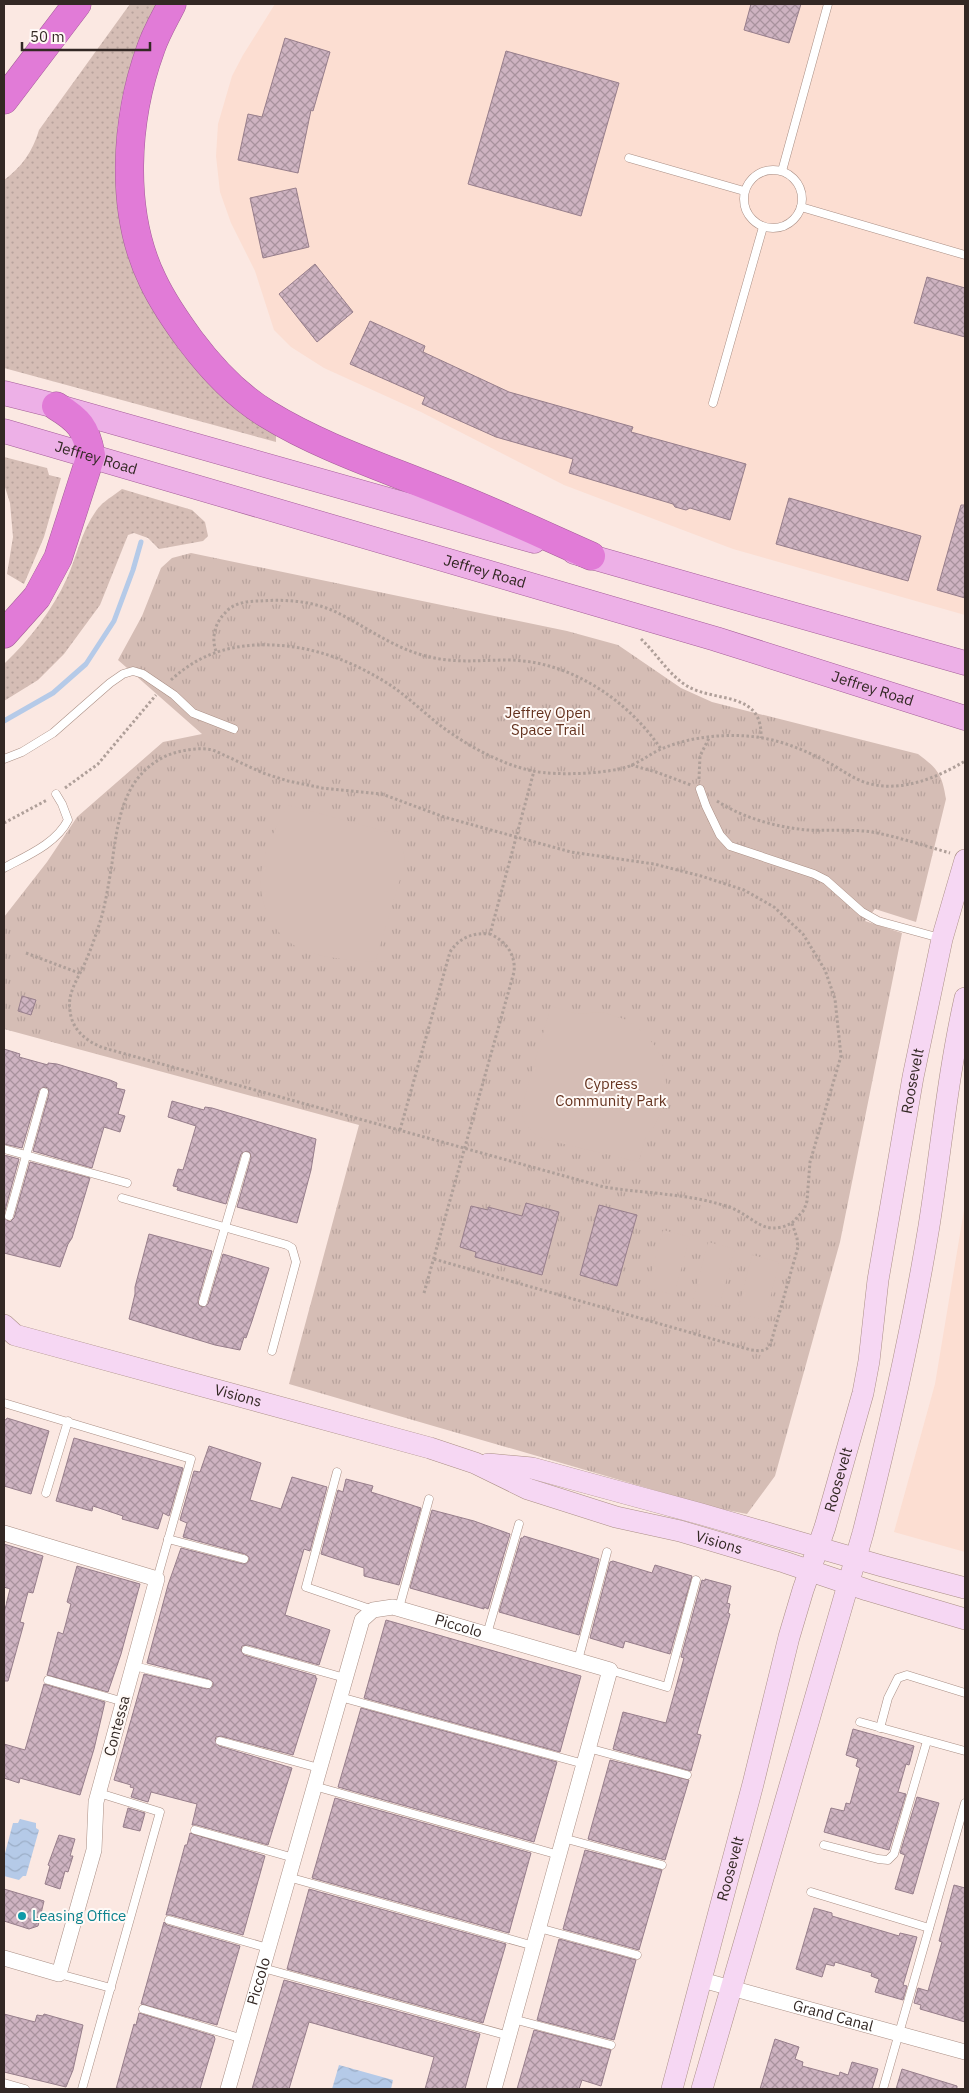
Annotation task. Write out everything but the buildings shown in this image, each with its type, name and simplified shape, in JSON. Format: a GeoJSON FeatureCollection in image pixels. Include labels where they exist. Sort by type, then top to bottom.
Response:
{"type":"FeatureCollection","features":[{"type":"Feature","properties":{"kind":"highway"},"geometry":{"type":"LineString","coordinates":[[4,100],[77,4]]}},
{"type":"Feature","properties":{"kind":"highway"},"geometry":{"type":"LineString","coordinates":[[172,4],[151,46],[137,90],[130,138],[129,187],[139,242],[152,280],[172,316],[200,354],[243,397],[266,414],[330,446],[482,507],[590,556]]}},
{"type":"Feature","properties":{"kind":"highway"},"geometry":{"type":"LineString","coordinates":[[4,634],[37,597],[58,558],[91,455],[86,436],[75,417],[56,406]]}},
{"type":"Feature","properties":{"kind":"main road"},"geometry":{"type":"LineString","coordinates":[[4,393],[590,556],[965,663]]}},
{"type":"Feature","properties":{"kind":"main road","name":"Jeffrey Road"},"geometry":{"type":"LineString","coordinates":[[4,431],[707,636],[965,718]]}},
{"type":"Feature","properties":{"kind":"street","name":"Roosevelt"},"geometry":{"type":"LineString","coordinates":[[672,2089],[751,1793],[789,1637],[818,1547],[863,1393],[869,1361],[878,1280],[913,1077],[942,939],[965,860]]}},
{"type":"Feature","properties":{"kind":"street"},"geometry":{"type":"LineString","coordinates":[[702,2089],[855,1558],[886,1443],[913,1318],[929,1226],[952,1065],[965,998]]}},
{"type":"Feature","properties":{"kind":"street","name":"Visions"},"geometry":{"type":"LineString","coordinates":[[4,1325],[15,1335],[430,1448],[475,1462],[528,1489],[616,1518],[680,1531],[965,1620]]}},
{"type":"Feature","properties":{"kind":"street","name":"Visions"},"geometry":{"type":"LineString","coordinates":[[475,1462],[532,1468],[965,1588]]}},
{"type":"Feature","properties":{"kind":"street"},"geometry":{"type":"LineString","coordinates":[[4,1533],[157,1579]]}},
{"type":"Feature","properties":{"kind":"street","name":"Contessa"},"geometry":{"type":"LineString","coordinates":[[59,1974],[94,1850],[98,1793],[157,1579]]}},
{"type":"Feature","properties":{"kind":"street","name":"Piccolo"},"geometry":{"type":"LineString","coordinates":[[228,2089],[362,1620],[373,1610],[399,1608],[610,1670]]}},
{"type":"Feature","properties":{"kind":"street"},"geometry":{"type":"LineString","coordinates":[[494,2089],[610,1670]]}},
{"type":"Feature","properties":{"kind":"street"},"geometry":{"type":"LineString","coordinates":[[4,1958],[59,1974]]}},
{"type":"Feature","properties":{"kind":"street","name":"Grand Canal"},"geometry":{"type":"LineString","coordinates":[[702,1980],[965,2052]]}},
{"type":"Feature","properties":{"kind":"lane"},"geometry":{"type":"LineString","coordinates":[[782,171],[828,4]]}},
{"type":"Feature","properties":{"kind":"lane"},"geometry":{"type":"LineString","coordinates":[[629,158],[744,192]]}},
{"type":"Feature","properties":{"kind":"lane"},"geometry":{"type":"LineString","coordinates":[[774,169],[782,171],[789,174],[799,185],[802,192],[801,207],[793,220],[786,225],[771,228],[763,227],[751,219],[747,213],[743,198],[744,192],[747,184],[758,172],[774,169]]}},
{"type":"Feature","properties":{"kind":"lane"},"geometry":{"type":"LineString","coordinates":[[801,207],[965,255]]}},
{"type":"Feature","properties":{"kind":"lane"},"geometry":{"type":"LineString","coordinates":[[713,403],[763,227]]}},
{"type":"Feature","properties":{"kind":"lane"},"geometry":{"type":"LineString","coordinates":[[4,758],[22,752],[53,733],[110,683],[123,674],[133,671],[143,674],[163,687],[193,714],[234,729]]}},
{"type":"Feature","properties":{"kind":"lane"},"geometry":{"type":"LineString","coordinates":[[700,789],[720,835],[730,846],[814,874],[826,880],[862,912],[878,921],[942,939]]}},
{"type":"Feature","properties":{"kind":"lane"},"geometry":{"type":"LineString","coordinates":[[4,868],[46,844],[64,828],[68,820],[56,794]]}},
{"type":"Feature","properties":{"kind":"lane"},"geometry":{"type":"LineString","coordinates":[[9,1216],[44,1092]]}},
{"type":"Feature","properties":{"kind":"lane"},"geometry":{"type":"LineString","coordinates":[[4,1149],[128,1183]]}},
{"type":"Feature","properties":{"kind":"lane"},"geometry":{"type":"LineString","coordinates":[[203,1302],[246,1156]]}},
{"type":"Feature","properties":{"kind":"lane"},"geometry":{"type":"LineString","coordinates":[[122,1198],[292,1248],[296,1262],[272,1351]]}},
{"type":"Feature","properties":{"kind":"lane"},"geometry":{"type":"LineString","coordinates":[[4,1403],[192,1459],[157,1579]]}},
{"type":"Feature","properties":{"kind":"lane"},"geometry":{"type":"LineString","coordinates":[[46,1493],[68,1421]]}},
{"type":"Feature","properties":{"kind":"lane"},"geometry":{"type":"LineString","coordinates":[[337,1472],[306,1587],[373,1610]]}},
{"type":"Feature","properties":{"kind":"lane"},"geometry":{"type":"LineString","coordinates":[[399,1608],[429,1500]]}},
{"type":"Feature","properties":{"kind":"lane"},"geometry":{"type":"LineString","coordinates":[[487,1634],[519,1524]]}},
{"type":"Feature","properties":{"kind":"lane"},"geometry":{"type":"LineString","coordinates":[[168,1539],[244,1559]]}},
{"type":"Feature","properties":{"kind":"lane"},"geometry":{"type":"LineString","coordinates":[[578,1660],[607,1552]]}},
{"type":"Feature","properties":{"kind":"lane"},"geometry":{"type":"LineString","coordinates":[[610,1670],[667,1687],[696,1580]]}},
{"type":"Feature","properties":{"kind":"lane"},"geometry":{"type":"LineString","coordinates":[[246,1650],[345,1678]]}},
{"type":"Feature","properties":{"kind":"lane"},"geometry":{"type":"LineString","coordinates":[[134,1666],[208,1684]]}},
{"type":"Feature","properties":{"kind":"lane"},"geometry":{"type":"LineString","coordinates":[[880,1728],[888,1698],[898,1678],[907,1675],[965,1693]]}},
{"type":"Feature","properties":{"kind":"lane"},"geometry":{"type":"LineString","coordinates":[[48,1680],[124,1702]]}},
{"type":"Feature","properties":{"kind":"lane"},"geometry":{"type":"LineString","coordinates":[[340,1697],[584,1764]]}},
{"type":"Feature","properties":{"kind":"lane"},"geometry":{"type":"LineString","coordinates":[[860,1722],[965,1751]]}},
{"type":"Feature","properties":{"kind":"lane"},"geometry":{"type":"LineString","coordinates":[[220,1741],[319,1768]]}},
{"type":"Feature","properties":{"kind":"lane"},"geometry":{"type":"LineString","coordinates":[[824,1844],[878,1859],[888,1860],[894,1854],[927,1741]]}},
{"type":"Feature","properties":{"kind":"lane"},"geometry":{"type":"LineString","coordinates":[[588,1748],[687,1775]]}},
{"type":"Feature","properties":{"kind":"lane"},"geometry":{"type":"LineString","coordinates":[[314,1786],[559,1855]]}},
{"type":"Feature","properties":{"kind":"lane"},"geometry":{"type":"LineString","coordinates":[[82,2089],[160,1812],[98,1793]]}},
{"type":"Feature","properties":{"kind":"lane"},"geometry":{"type":"LineString","coordinates":[[883,2089],[965,1804]]}},
{"type":"Feature","properties":{"kind":"lane"},"geometry":{"type":"LineString","coordinates":[[195,1830],[294,1858]]}},
{"type":"Feature","properties":{"kind":"lane"},"geometry":{"type":"LineString","coordinates":[[563,1838],[662,1865]]}},
{"type":"Feature","properties":{"kind":"lane"},"geometry":{"type":"LineString","coordinates":[[288,1877],[534,1946]]}},
{"type":"Feature","properties":{"kind":"lane"},"geometry":{"type":"LineString","coordinates":[[811,1892],[929,1928]]}},
{"type":"Feature","properties":{"kind":"lane"},"geometry":{"type":"LineString","coordinates":[[169,1920],[268,1948]]}},
{"type":"Feature","properties":{"kind":"lane"},"geometry":{"type":"LineString","coordinates":[[539,1928],[637,1955]]}},
{"type":"Feature","properties":{"kind":"lane"},"geometry":{"type":"LineString","coordinates":[[262,1968],[509,2036]]}},
{"type":"Feature","properties":{"kind":"lane"},"geometry":{"type":"LineString","coordinates":[[59,1974],[111,1988]]}},
{"type":"Feature","properties":{"kind":"lane"},"geometry":{"type":"LineString","coordinates":[[143,2009],[243,2038]]}},
{"type":"Feature","properties":{"kind":"lane"},"geometry":{"type":"LineString","coordinates":[[513,2019],[611,2045]]}},
{"type":"Feature","properties":{"kind":"lane"},"geometry":{"type":"LineString","coordinates":[[4,2083],[25,2089]]}},
{"type":"Feature","properties":{"kind":"path"},"geometry":{"type":"LineString","coordinates":[[216,651],[213,639],[217,623],[227,610],[233,606],[252,601],[275,600],[312,604],[337,613],[387,642],[422,655],[453,662],[511,660],[526,662],[554,668],[584,680],[613,699],[639,721],[661,749]]}},
{"type":"Feature","properties":{"kind":"path"},"geometry":{"type":"LineString","coordinates":[[636,635],[674,675],[688,686],[708,694],[729,698],[752,709],[759,720],[761,738]]}},
{"type":"Feature","properties":{"kind":"path"},"geometry":{"type":"LineString","coordinates":[[4,823],[42,804],[98,764],[163,687],[182,670],[196,660],[216,651],[235,646],[270,644],[303,648],[357,665],[388,684],[464,742],[492,757],[534,771],[563,773],[604,772],[631,765],[661,749],[690,740],[727,736],[761,738],[786,743],[807,751],[868,783],[891,786],[918,782],[946,772],[965,761]]}},
{"type":"Feature","properties":{"kind":"path"},"geometry":{"type":"LineString","coordinates":[[700,789],[698,775],[700,756],[709,738]]}},
{"type":"Feature","properties":{"kind":"path"},"geometry":{"type":"LineString","coordinates":[[204,748],[288,781],[322,788],[382,794],[437,814],[571,852],[660,866],[744,890],[765,901],[782,914],[813,947],[825,970],[835,999],[841,1056],[810,1162],[807,1201],[804,1210],[792,1223],[777,1228],[765,1228],[731,1208],[707,1200],[677,1194],[604,1187],[95,1045],[79,1032],[70,1011],[70,996],[79,973],[91,946],[103,909],[111,872],[116,829],[124,800],[134,782],[153,764],[173,754],[204,748]]}},
{"type":"Feature","properties":{"kind":"path"},"geometry":{"type":"LineString","coordinates":[[631,765],[677,779],[700,789],[730,809],[765,822],[807,830],[873,832],[930,848]]}},
{"type":"Feature","properties":{"kind":"path"},"geometry":{"type":"LineString","coordinates":[[490,934],[534,771]]}},
{"type":"Feature","properties":{"kind":"path"},"geometry":{"type":"LineString","coordinates":[[400,1130],[450,952],[462,939],[475,934],[490,934],[498,937],[514,959],[514,972],[424,1293]]}},
{"type":"Feature","properties":{"kind":"path"},"geometry":{"type":"LineString","coordinates":[[26,953],[79,973]]}},
{"type":"Feature","properties":{"kind":"path"},"geometry":{"type":"LineString","coordinates":[[434,1259],[750,1350],[760,1351],[766,1350],[770,1346],[798,1247],[792,1223]]}},
{"type":"Feature","properties":{"kind":"shaded area"},"geometry":{"type":"Polygon","coordinates":[[[275,4],[965,4],[965,615],[733,549],[564,485],[421,412],[324,368],[291,347],[274,330],[255,271],[231,223],[220,192],[216,156],[218,124],[232,76],[275,4]]]}},
{"type":"Feature","properties":{"kind":"shaded area"},"geometry":{"type":"Polygon","coordinates":[[[965,1204],[965,1552],[894,1532],[935,1384],[965,1204]]]}},
{"type":"Feature","properties":{"kind":"green space"},"geometry":{"type":"Polygon","coordinates":[[[130,4],[159,4],[140,42],[126,82],[118,124],[117,145],[117,170],[155,302],[169,334],[186,358],[222,394],[276,435],[276,442],[4,368],[4,180],[26,158],[39,130],[130,4]]]}},
{"type":"Feature","properties":{"kind":"green space"},"geometry":{"type":"Polygon","coordinates":[[[4,457],[47,468],[49,475],[61,478],[44,537],[24,584],[7,574],[13,537],[10,503],[4,484],[4,457]]]}},
{"type":"Feature","properties":{"kind":"green space"},"geometry":{"type":"Polygon","coordinates":[[[122,489],[192,510],[205,522],[208,536],[203,541],[159,549],[148,538],[134,533],[128,535],[100,605],[64,654],[38,680],[4,701],[4,664],[23,645],[54,602],[67,578],[87,527],[98,508],[122,489]]]}},
{"type":"Feature","properties":{"kind":"green space","name":"Cypress Community Park"},"geometry":{"type":"Polygon","coordinates":[[[191,553],[567,631],[618,645],[681,688],[712,702],[918,754],[935,768],[941,778],[946,799],[916,922],[875,909],[865,921],[902,933],[840,1242],[775,1476],[747,1514],[716,1508],[289,1384],[359,1125],[4,1029],[4,917],[47,862],[77,817],[163,742],[202,734],[118,660],[142,616],[161,568],[172,558],[191,553]]]}},
{"type":"Feature","properties":{"kind":"green space"},"geometry":{"type":"Polygon","coordinates":[[[288,805],[388,832],[401,845],[405,863],[375,962],[335,958],[304,950],[286,939],[269,918],[264,906],[262,893],[262,867],[275,829],[288,805]]]}},
{"type":"Feature","properties":{"kind":"green space"},"geometry":{"type":"Polygon","coordinates":[[[551,1006],[577,1014],[602,1012],[627,1020],[638,1027],[656,1047],[662,1061],[667,1087],[662,1110],[653,1128],[646,1135],[639,1162],[547,1140],[536,1135],[525,1123],[522,1106],[551,1006]]]}},
{"type":"Feature","properties":{"kind":"green space"},"geometry":{"type":"Polygon","coordinates":[[[663,1230],[690,1237],[674,1295],[647,1288],[663,1230]]]}},
{"type":"Feature","properties":{"kind":"green space"},"geometry":{"type":"Polygon","coordinates":[[[708,1242],[735,1249],[719,1307],[693,1300],[708,1242]]]}},
{"type":"Feature","properties":{"kind":"green space"},"geometry":{"type":"Polygon","coordinates":[[[752,1255],[779,1262],[765,1320],[737,1313],[752,1255]]]}},
{"type":"Feature","properties":{"kind":"water"},"geometry":{"type":"Polygon","coordinates":[[[20,1819],[36,1823],[36,1828],[39,1830],[26,1876],[19,1880],[4,1876],[4,1857],[13,1823],[18,1823],[20,1819]]]}},
{"type":"Feature","properties":{"kind":"water"},"geometry":{"type":"Polygon","coordinates":[[[339,2065],[393,2080],[391,2089],[332,2089],[339,2065]]]}},
{"type":"Feature","properties":{"kind":"waterway"},"geometry":{"type":"LineString","coordinates":[[4,721],[53,693],[86,664],[114,621],[141,542]]}},
{"type":"Feature","properties":{"kind":"place","name":"Leasing Office"},"geometry":{"type":"Point","coordinates":[22,1916]}},
{"type":"Feature","properties":{"kind":"park label","name":"Jeffrey Open Space Trail"},"geometry":{"type":"Point","coordinates":[548,722]}}]}
